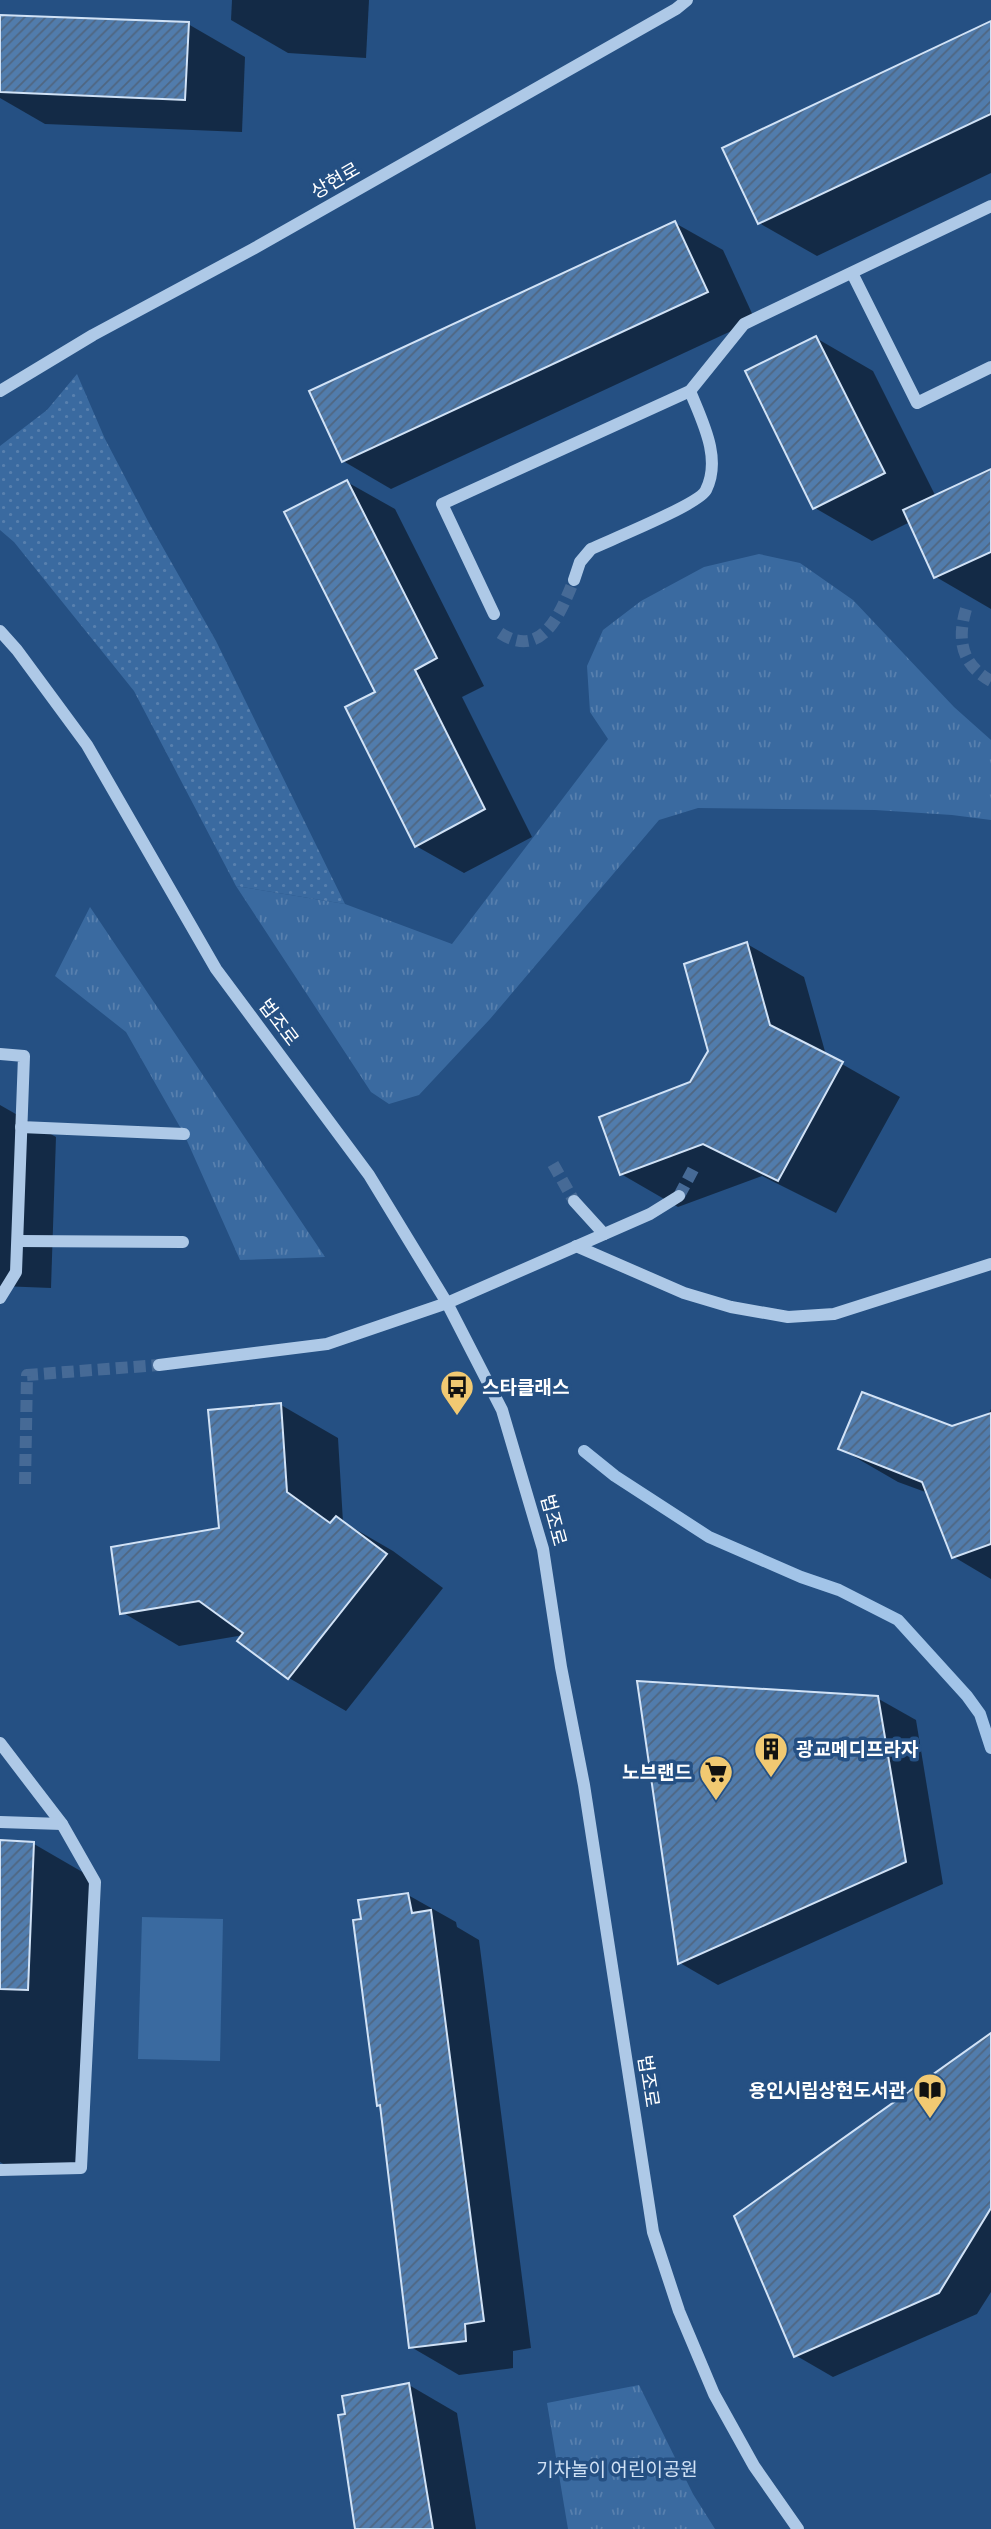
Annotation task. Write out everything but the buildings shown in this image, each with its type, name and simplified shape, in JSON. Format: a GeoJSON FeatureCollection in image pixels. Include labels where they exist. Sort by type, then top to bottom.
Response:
{"type":"FeatureCollection","features":[{"type":"Feature","properties":{"kind":"street","name":"상현로"},"geometry":{"type":"LineString","coordinates":[[0,391],[93,335],[253,248],[676,9],[687,0]]}},
{"type":"Feature","properties":{"kind":"street"},"geometry":{"type":"LineString","coordinates":[[494,614],[442,504],[690,391],[744,324],[991,206]]}},
{"type":"Feature","properties":{"kind":"street"},"geometry":{"type":"LineString","coordinates":[[852,273],[917,403],[991,367]]}},
{"type":"Feature","properties":{"kind":"street"},"geometry":{"type":"LineString","coordinates":[[574,580],[580,562],[591,549],[689,504],[705,493],[712,473],[711,451],[704,424],[690,391]]}},
{"type":"Feature","properties":{"kind":"street","name":"법조로"},"geometry":{"type":"LineString","coordinates":[[0,631],[17,649],[87,745],[216,969],[369,1175],[447,1303],[502,1410],[543,1549],[563,1678],[584,1785],[653,2232],[679,2311],[714,2394],[754,2466],[798,2529]]}},
{"type":"Feature","properties":{"kind":"street"},"geometry":{"type":"LineString","coordinates":[[0,1055],[24,1056],[16,1272],[0,1298]]}},
{"type":"Feature","properties":{"kind":"street"},"geometry":{"type":"LineString","coordinates":[[21,1127],[184,1134]]}},
{"type":"Feature","properties":{"kind":"street"},"geometry":{"type":"LineString","coordinates":[[159,1365],[327,1344],[447,1303],[650,1214],[679,1196]]}},
{"type":"Feature","properties":{"kind":"street"},"geometry":{"type":"LineString","coordinates":[[574,1201],[604,1234]]}},
{"type":"Feature","properties":{"kind":"street"},"geometry":{"type":"LineString","coordinates":[[18,1241],[183,1242]]}},
{"type":"Feature","properties":{"kind":"street"},"geometry":{"type":"LineString","coordinates":[[576,1246],[684,1293],[731,1307],[788,1317],[834,1314],[991,1264]]}},
{"type":"Feature","properties":{"kind":"street"},"geometry":{"type":"LineString","coordinates":[[0,1743],[62,1824],[95,1882],[81,2168],[0,2170]]}},
{"type":"Feature","properties":{"kind":"street"},"geometry":{"type":"LineString","coordinates":[[0,1822],[62,1824]]}},
{"type":"Feature","properties":{"kind":"green space"},"geometry":{"type":"Polygon","coordinates":[[[77,374],[105,439],[216,641],[345,904],[236,886],[134,691],[14,542],[0,530],[0,446],[47,410],[77,374]]]}},
{"type":"Feature","properties":{"kind":"green space"},"geometry":{"type":"Polygon","coordinates":[[[759,554],[800,563],[853,600],[954,707],[991,740],[991,820],[875,810],[698,808],[659,820],[490,1019],[419,1095],[389,1104],[371,1092],[236,886],[345,904],[452,944],[608,739],[590,712],[587,666],[603,630],[641,601],[704,567],[759,554]]]}},
{"type":"Feature","properties":{"kind":"green space"},"geometry":{"type":"Polygon","coordinates":[[[90,907],[325,1257],[240,1260],[184,1134],[126,1032],[55,976],[90,907]]]}},
{"type":"Feature","properties":{"kind":"green space"},"geometry":{"type":"Polygon","coordinates":[[[142,1917],[223,1919],[220,2061],[138,2059],[142,1917]]]}},
{"type":"Feature","properties":{"kind":"green space","name":"기차놀이 어린이공원"},"geometry":{"type":"Polygon","coordinates":[[[639,2385],[693,2494],[715,2529],[568,2529],[547,2403],[639,2385]]]}},
{"type":"Feature","properties":{"kind":"waterway"},"geometry":{"type":"LineString","coordinates":[[584,1451],[615,1476],[709,1537],[801,1577],[839,1590],[898,1620],[967,1696],[980,1714],[991,1748]]}},
{"type":"Feature","properties":{"kind":"tunnel"},"geometry":{"type":"LineString","coordinates":[[500,633],[515,640],[528,641],[539,637],[556,618],[574,580]]}},
{"type":"Feature","properties":{"kind":"tunnel"},"geometry":{"type":"LineString","coordinates":[[966,609],[962,631],[964,650],[973,667],[991,681]]}},
{"type":"Feature","properties":{"kind":"tunnel"},"geometry":{"type":"LineString","coordinates":[[553,1164],[574,1201]]}},
{"type":"Feature","properties":{"kind":"tunnel"},"geometry":{"type":"LineString","coordinates":[[679,1196],[695,1166]]}},
{"type":"Feature","properties":{"kind":"tunnel"},"geometry":{"type":"LineString","coordinates":[[25,1484],[27,1375],[159,1365]]}},
{"type":"Feature","properties":{"kind":"place","name":"스타클래스"},"geometry":{"type":"Point","coordinates":[457,1417]}},
{"type":"Feature","properties":{"kind":"place","name":"광교메디프라자"},"geometry":{"type":"Point","coordinates":[771,1779]}},
{"type":"Feature","properties":{"kind":"place","name":"노브랜드"},"geometry":{"type":"Point","coordinates":[716,1802]}},
{"type":"Feature","properties":{"kind":"place","name":"용인시립상현도서관"},"geometry":{"type":"Point","coordinates":[930,2120]}}]}
